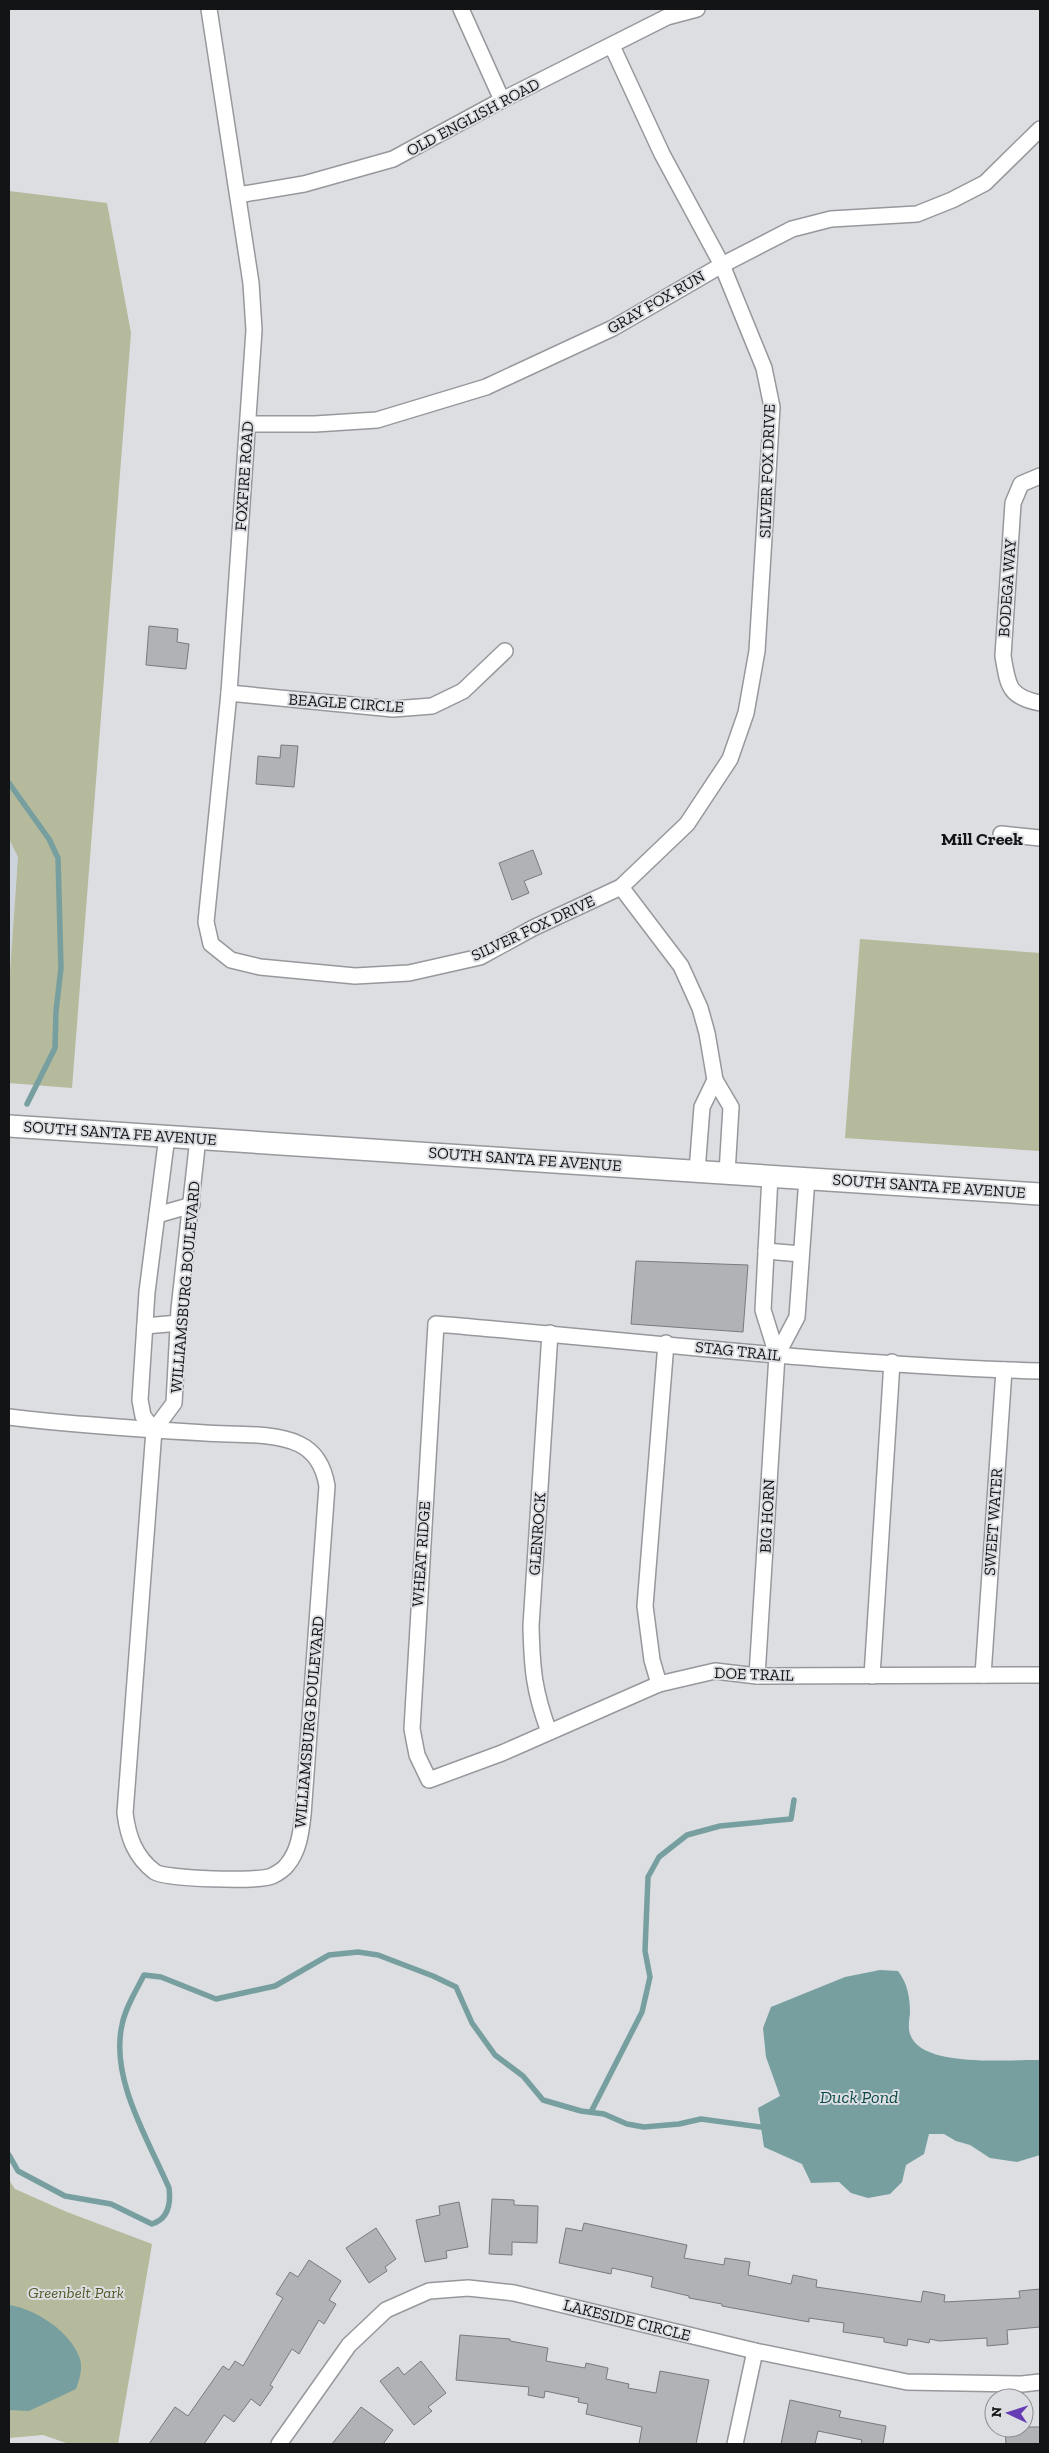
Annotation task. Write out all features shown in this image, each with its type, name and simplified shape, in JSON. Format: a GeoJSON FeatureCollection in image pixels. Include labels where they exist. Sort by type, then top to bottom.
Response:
{"type":"FeatureCollection","features":[{"type":"Feature","properties":{"kind":"main road","name":"SOUTH SANTA FE AVENUE"},"geometry":{"type":"LineString","coordinates":[[9,1126],[1040,1194]]}},
{"type":"Feature","properties":{"kind":"street","name":"FOXFIRE ROAD"},"geometry":{"type":"LineString","coordinates":[[209,9],[251,283],[254,330],[229,693],[207,915],[211,944]]}},
{"type":"Feature","properties":{"kind":"street"},"geometry":{"type":"LineString","coordinates":[[461,9],[502,100]]}},
{"type":"Feature","properties":{"kind":"street","name":"OLD ENGLISH ROAD"},"geometry":{"type":"LineString","coordinates":[[238,195],[304,184],[393,158],[502,100],[667,18],[697,9]]}},
{"type":"Feature","properties":{"kind":"street","name":"SILVER FOX DRIVE"},"geometry":{"type":"LineString","coordinates":[[211,944],[231,960],[260,967],[356,976],[409,973],[480,957],[533,928],[621,887],[687,824],[730,758],[746,713],[757,652],[772,407],[764,368],[722,265],[662,154],[612,46]]}},
{"type":"Feature","properties":{"kind":"street","name":"GRAY FOX RUN"},"geometry":{"type":"LineString","coordinates":[[248,424],[315,424],[377,420],[486,387],[614,328],[722,265],[792,229],[831,219],[917,214],[952,200],[985,183],[1040,129]]}},
{"type":"Feature","properties":{"kind":"street","name":"BODEGA WAY"},"geometry":{"type":"LineString","coordinates":[[1040,476],[1021,484],[1014,503],[1003,656],[1013,693],[1025,700],[1040,703]]}},
{"type":"Feature","properties":{"kind":"street","name":"BEAGLE CIRCLE"},"geometry":{"type":"LineString","coordinates":[[229,693],[393,709],[432,706],[462,691],[505,651]]}},
{"type":"Feature","properties":{"kind":"street"},"geometry":{"type":"LineString","coordinates":[[1001,834],[1040,838]]}},
{"type":"Feature","properties":{"kind":"street"},"geometry":{"type":"LineString","coordinates":[[621,887],[681,966],[705,1025],[715,1080],[731,1107],[727,1173]]}},
{"type":"Feature","properties":{"kind":"street"},"geometry":{"type":"LineString","coordinates":[[697,1170],[702,1107],[715,1080]]}},
{"type":"Feature","properties":{"kind":"street","name":"WILLIAMSBURG BOULEVARD"},"geometry":{"type":"LineString","coordinates":[[154,1430],[143,1416],[140,1400],[144,1326],[156,1214],[167,1136]]}},
{"type":"Feature","properties":{"kind":"street","name":"WILLIAMSBURG BOULEVARD"},"geometry":{"type":"LineString","coordinates":[[9,1417],[154,1430],[291,1441],[311,1452],[323,1468],[326,1477],[326,1496],[303,1815],[299,1842],[287,1865],[271,1877],[248,1880],[182,1877],[157,1873],[139,1857],[128,1835],[125,1813],[154,1430],[174,1402],[178,1322],[198,1138]]}},
{"type":"Feature","properties":{"kind":"street","name":"BIG HORN"},"geometry":{"type":"LineString","coordinates":[[757,1676],[777,1355],[763,1310],[770,1176]]}},
{"type":"Feature","properties":{"kind":"street","name":"BIG HORN"},"geometry":{"type":"LineString","coordinates":[[777,1355],[797,1317],[806,1178]]}},
{"type":"Feature","properties":{"kind":"street"},"geometry":{"type":"LineString","coordinates":[[156,1214],[192,1205]]}},
{"type":"Feature","properties":{"kind":"street"},"geometry":{"type":"LineString","coordinates":[[766,1251],[801,1254]]}},
{"type":"Feature","properties":{"kind":"street"},"geometry":{"type":"LineString","coordinates":[[144,1326],[178,1322]]}},
{"type":"Feature","properties":{"kind":"street","name":"STAG TRAIL"},"geometry":{"type":"LineString","coordinates":[[436,1324],[666,1343],[777,1355],[1004,1370],[1040,1370]]}},
{"type":"Feature","properties":{"kind":"street","name":"WHEAT RIDGE"},"geometry":{"type":"LineString","coordinates":[[429,1780],[417,1755],[412,1729],[436,1324]]}},
{"type":"Feature","properties":{"kind":"street","name":"GLENROCK"},"geometry":{"type":"LineString","coordinates":[[549,1732],[537,1697],[534,1680],[531,1626],[550,1333]]}},
{"type":"Feature","properties":{"kind":"street"},"geometry":{"type":"LineString","coordinates":[[659,1684],[652,1660],[645,1606],[666,1343]]}},
{"type":"Feature","properties":{"kind":"street"},"geometry":{"type":"LineString","coordinates":[[872,1676],[892,1362]]}},
{"type":"Feature","properties":{"kind":"street","name":"SWEET WATER"},"geometry":{"type":"LineString","coordinates":[[983,1675],[1004,1370]]}},
{"type":"Feature","properties":{"kind":"street","name":"DOE TRAIL"},"geometry":{"type":"LineString","coordinates":[[429,1780],[502,1753],[659,1684],[715,1671],[757,1676],[1040,1675]]}},
{"type":"Feature","properties":{"kind":"street","name":"LAKESIDE CIRCLE"},"geometry":{"type":"LineString","coordinates":[[279,2444],[349,2345],[386,2310],[429,2291],[468,2288],[514,2293],[755,2351],[907,2382],[1022,2384],[1040,2382]]}},
{"type":"Feature","properties":{"kind":"street"},"geometry":{"type":"LineString","coordinates":[[735,2444],[755,2351]]}},
{"type":"Feature","properties":{"kind":"shaded area"},"geometry":{"type":"Polygon","coordinates":[[[9,839],[18,857],[10,972],[9,1043],[9,839]]]}},
{"type":"Feature","properties":{"kind":"green space"},"geometry":{"type":"Polygon","coordinates":[[[9,191],[107,203],[131,333],[72,1088],[9,1083],[10,972],[18,857],[9,839],[9,191]]]}},
{"type":"Feature","properties":{"kind":"green space"},"geometry":{"type":"Polygon","coordinates":[[[860,939],[1040,953],[1040,1151],[845,1138],[860,939]]]}},
{"type":"Feature","properties":{"kind":"green space","name":"Greenbelt Park"},"geometry":{"type":"Polygon","coordinates":[[[9,2180],[15,2189],[67,2212],[152,2244],[118,2444],[69,2444],[43,2435],[9,2438],[9,2180]]]}},
{"type":"Feature","properties":{"kind":"water","name":"Duck Pond"},"geometry":{"type":"Polygon","coordinates":[[[880,1970],[898,1971],[906,1986],[909,1997],[910,2034],[918,2045],[931,2053],[969,2060],[1040,2060],[1040,2155],[1017,2162],[990,2158],[970,2145],[956,2141],[944,2134],[929,2134],[924,2154],[906,2165],[902,2182],[890,2194],[868,2198],[851,2193],[839,2182],[811,2183],[802,2164],[764,2147],[758,2108],[780,2096],[766,2057],[763,2028],[771,2007],[845,1977],[880,1970]]]}},
{"type":"Feature","properties":{"kind":"water"},"geometry":{"type":"Polygon","coordinates":[[[9,2305],[30,2311],[61,2331],[75,2349],[81,2363],[76,2389],[29,2411],[9,2410],[9,2305]]]}},
{"type":"Feature","properties":{"kind":"building"},"geometry":{"type":"Polygon","coordinates":[[[149,626],[178,629],[177,642],[189,644],[186,669],[146,665],[149,626]]]}},
{"type":"Feature","properties":{"kind":"building"},"geometry":{"type":"Polygon","coordinates":[[[281,745],[298,746],[294,787],[256,784],[258,756],[280,758],[281,745]]]}},
{"type":"Feature","properties":{"kind":"building"},"geometry":{"type":"Polygon","coordinates":[[[533,850],[542,874],[524,881],[529,893],[512,900],[499,863],[533,850]]]}},
{"type":"Feature","properties":{"kind":"building"},"geometry":{"type":"Polygon","coordinates":[[[636,1261],[748,1265],[743,1332],[631,1324],[636,1261]]]}},
{"type":"Feature","properties":{"kind":"building"},"geometry":{"type":"Polygon","coordinates":[[[492,2199],[514,2200],[514,2205],[538,2206],[537,2243],[512,2242],[512,2255],[489,2254],[492,2199]]]}},
{"type":"Feature","properties":{"kind":"building"},"geometry":{"type":"Polygon","coordinates":[[[459,2202],[468,2247],[446,2251],[447,2258],[425,2262],[416,2220],[440,2215],[439,2206],[459,2202]]]}},
{"type":"Feature","properties":{"kind":"building"},"geometry":{"type":"Polygon","coordinates":[[[584,2223],[687,2245],[684,2258],[724,2265],[725,2258],[750,2262],[748,2275],[791,2284],[793,2275],[817,2280],[816,2287],[921,2302],[923,2291],[945,2295],[944,2302],[1020,2298],[1019,2291],[1040,2289],[1040,2327],[1007,2330],[1008,2344],[987,2346],[987,2338],[939,2341],[930,2339],[929,2343],[908,2339],[907,2346],[884,2342],[884,2338],[843,2332],[844,2323],[809,2318],[809,2322],[722,2306],[722,2304],[689,2298],[689,2296],[651,2287],[653,2277],[612,2268],[611,2274],[559,2263],[566,2228],[582,2231],[584,2223]]]}},
{"type":"Feature","properties":{"kind":"building"},"geometry":{"type":"Polygon","coordinates":[[[376,2228],[396,2259],[385,2267],[387,2271],[369,2283],[346,2248],[376,2228]]]}},
{"type":"Feature","properties":{"kind":"building"},"geometry":{"type":"Polygon","coordinates":[[[309,2260],[341,2281],[329,2300],[336,2304],[324,2324],[319,2320],[299,2354],[292,2349],[270,2385],[273,2387],[260,2406],[251,2399],[234,2422],[224,2415],[204,2444],[149,2444],[175,2407],[188,2416],[223,2366],[229,2370],[235,2361],[243,2366],[283,2298],[276,2294],[290,2272],[298,2277],[309,2260]]]}},
{"type":"Feature","properties":{"kind":"building"},"geometry":{"type":"Polygon","coordinates":[[[460,2335],[510,2339],[510,2341],[548,2348],[546,2361],[585,2368],[586,2363],[608,2368],[606,2379],[629,2384],[628,2388],[656,2393],[660,2371],[709,2380],[696,2444],[639,2444],[642,2427],[586,2414],[588,2404],[578,2402],[579,2398],[545,2391],[544,2398],[528,2395],[529,2387],[456,2380],[460,2335]]]}},
{"type":"Feature","properties":{"kind":"building"},"geometry":{"type":"Polygon","coordinates":[[[421,2361],[446,2393],[428,2407],[432,2411],[414,2425],[380,2381],[398,2367],[404,2375],[421,2361]]]}},
{"type":"Feature","properties":{"kind":"building"},"geometry":{"type":"Polygon","coordinates":[[[790,2400],[841,2411],[839,2417],[886,2426],[883,2444],[861,2444],[862,2440],[818,2431],[815,2444],[781,2444],[790,2400]]]}},
{"type":"Feature","properties":{"kind":"building"},"geometry":{"type":"Polygon","coordinates":[[[361,2407],[393,2430],[383,2444],[332,2444],[361,2407]]]}},
{"type":"Feature","properties":{"kind":"building"},"geometry":{"type":"Polygon","coordinates":[[[1034,2427],[1040,2427],[1040,2444],[1006,2444],[1006,2438],[1034,2438],[1034,2427]]]}},
{"type":"Feature","properties":{"kind":"waterway"},"geometry":{"type":"LineString","coordinates":[[9,783],[49,839],[58,858],[61,968],[56,1011],[55,1048],[27,1104]]}},
{"type":"Feature","properties":{"kind":"waterway"},"geometry":{"type":"LineString","coordinates":[[591,2112],[642,2012],[650,1977],[645,1951],[648,1877],[659,1857],[687,1835],[720,1826],[791,1819],[794,1800]]}},
{"type":"Feature","properties":{"kind":"waterway"},"geometry":{"type":"LineString","coordinates":[[9,2155],[18,2171],[65,2196],[111,2204],[152,2224],[157,2222],[165,2215],[169,2205],[169,2188],[133,2108],[121,2066],[120,2045],[122,2025],[131,2000],[144,1975],[161,1977],[216,1999],[275,1986],[329,1955],[358,1952],[378,1955],[456,1987],[472,2023],[495,2055],[523,2076],[543,2100],[581,2111],[604,2114],[627,2124],[644,2127],[679,2124],[701,2119],[767,2128]]}},
{"type":"Feature","properties":{"kind":"district","name":"Mill Creek"},"geometry":{"type":"Point","coordinates":[982,839]}}]}
